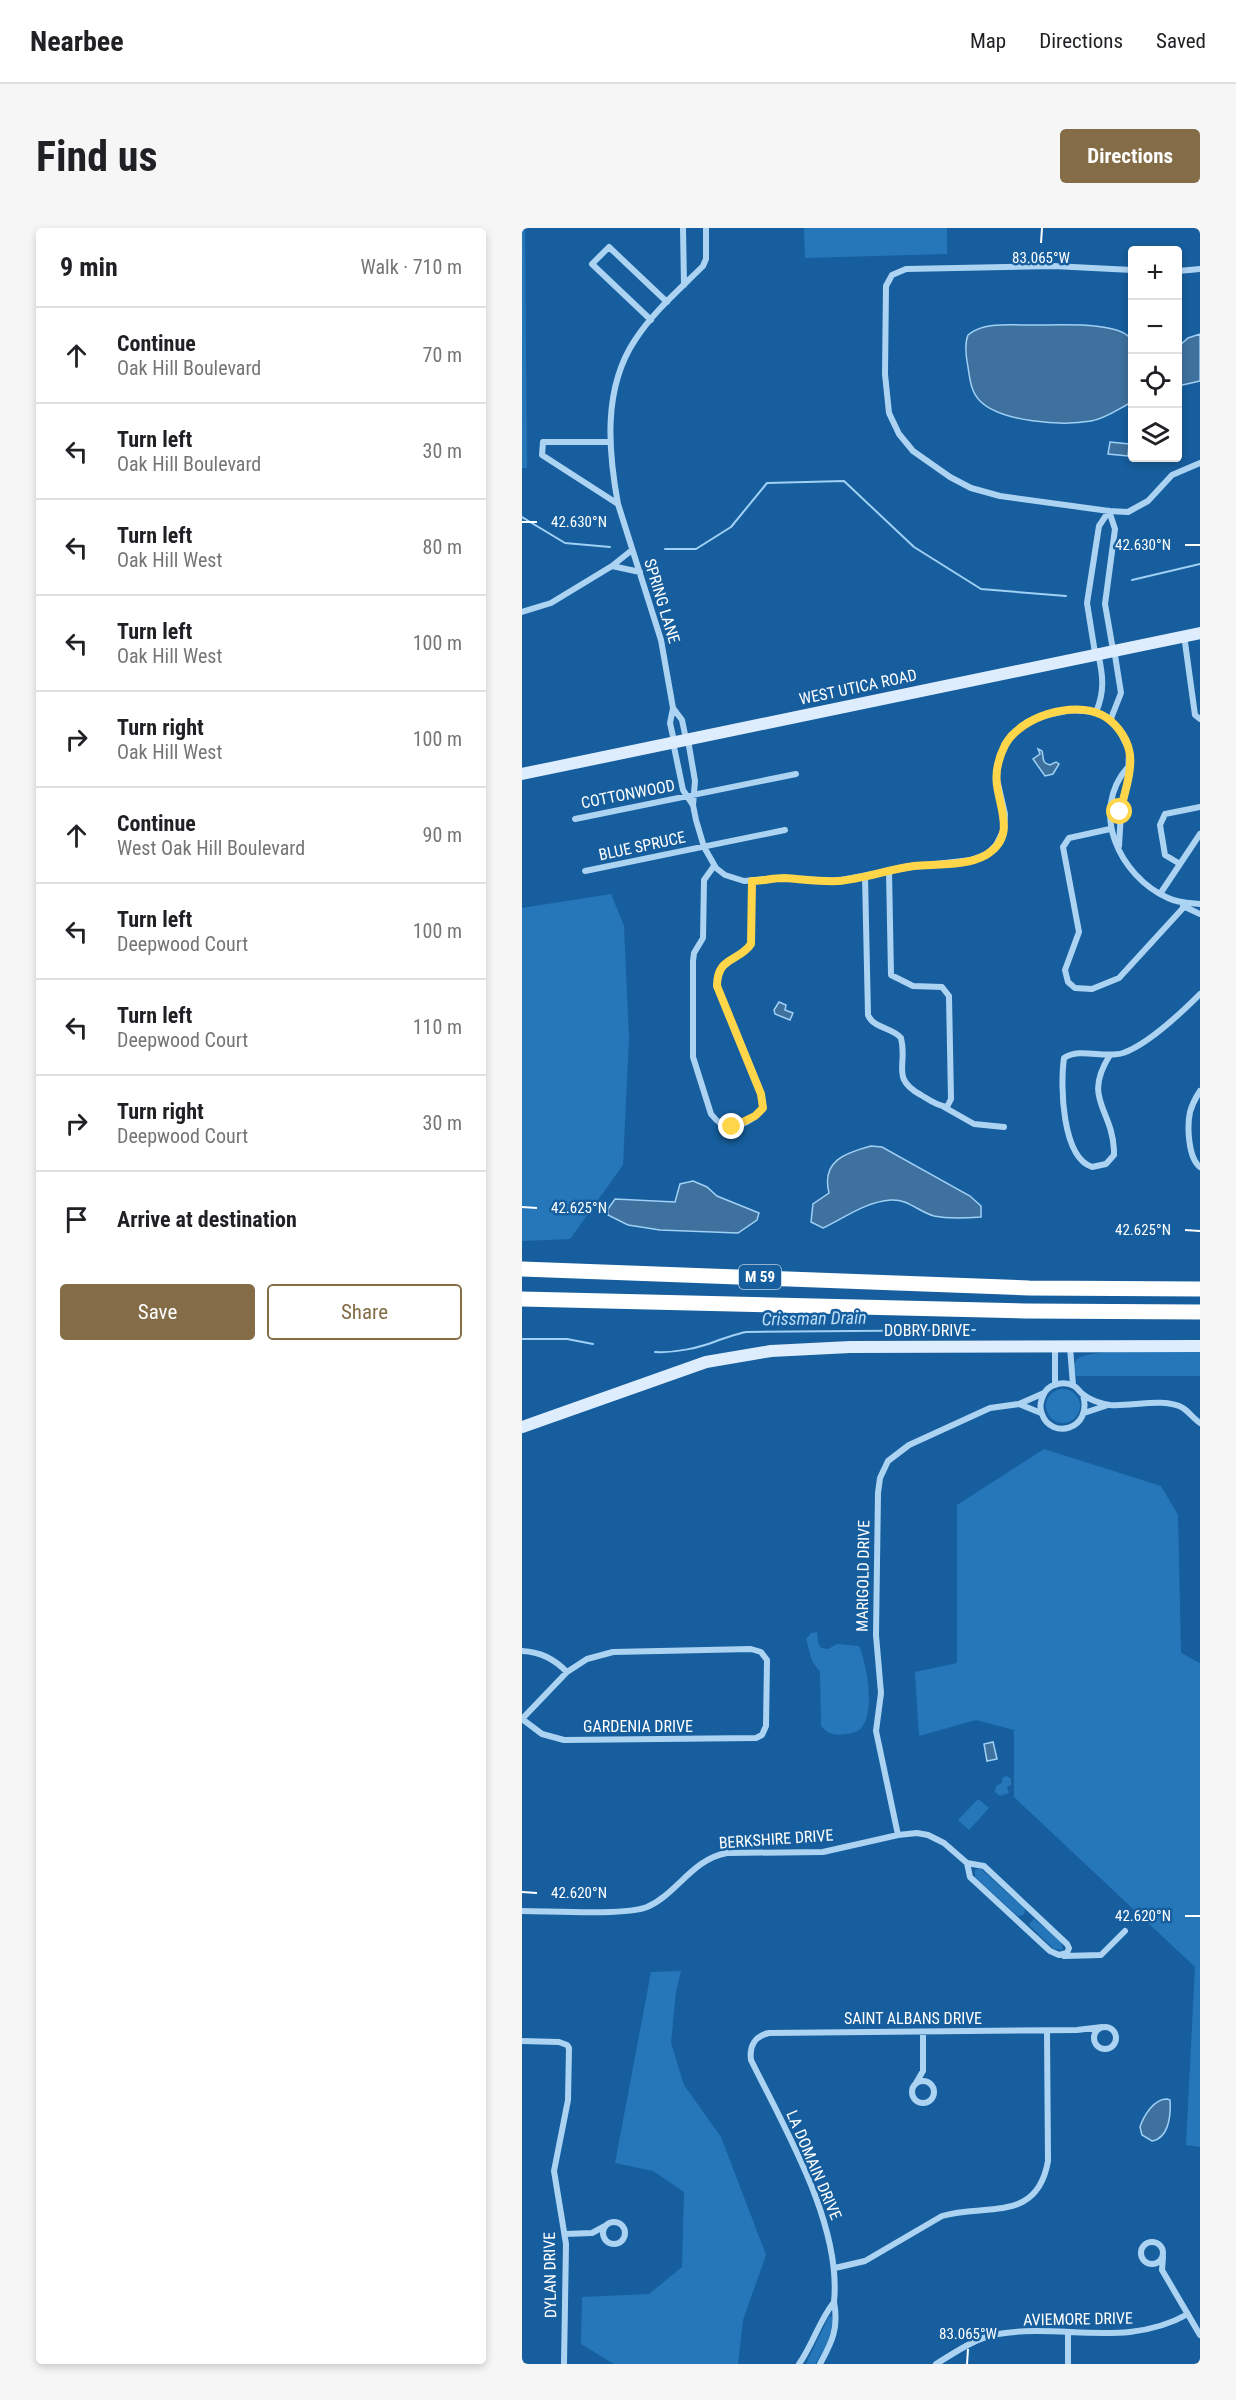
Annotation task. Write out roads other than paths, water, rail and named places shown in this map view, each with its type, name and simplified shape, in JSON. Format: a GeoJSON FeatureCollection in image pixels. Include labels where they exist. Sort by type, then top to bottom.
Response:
{"type":"FeatureCollection","features":[{"type":"Feature","properties":{"kind":"highway","name":"M 59"},"geometry":{"type":"LineString","coordinates":[[522,1269],[998,1287],[1200,1289]]}},
{"type":"Feature","properties":{"kind":"highway","name":"M 59"},"geometry":{"type":"LineString","coordinates":[[522,1299],[1014,1311],[1200,1312]]}},
{"type":"Feature","properties":{"kind":"street"},"geometry":{"type":"LineString","coordinates":[[682,228],[684,285]]}},
{"type":"Feature","properties":{"kind":"street","name":"SPRING LANE"},"geometry":{"type":"LineString","coordinates":[[680,740],[670,723],[673,708],[661,640],[618,504],[609,426],[612,402],[623,366],[635,339],[703,266],[706,259],[706,228]]}},
{"type":"Feature","properties":{"kind":"street"},"geometry":{"type":"LineString","coordinates":[[651,320],[592,264],[609,247],[668,302]]}},
{"type":"Feature","properties":{"kind":"street"},"geometry":{"type":"LineString","coordinates":[[1128,270],[1053,266],[980,266],[906,269],[892,275],[886,286],[887,404],[891,420],[913,451],[950,477],[982,491],[1109,512],[1136,510],[1148,501],[1172,475],[1200,463]]}},
{"type":"Feature","properties":{"kind":"street"},"geometry":{"type":"LineString","coordinates":[[1182,270],[1200,269]]}},
{"type":"Feature","properties":{"kind":"street"},"geometry":{"type":"LineString","coordinates":[[610,442],[543,442],[542,454],[618,504]]}},
{"type":"Feature","properties":{"kind":"street"},"geometry":{"type":"LineString","coordinates":[[1109,512],[1115,529],[1105,604],[1121,693],[1110,721]]}},
{"type":"Feature","properties":{"kind":"street"},"geometry":{"type":"LineString","coordinates":[[1096,712],[1102,699],[1103,688],[1087,603],[1099,526],[1109,512]]}},
{"type":"Feature","properties":{"kind":"street"},"geometry":{"type":"LineString","coordinates":[[522,612],[552,603],[612,566],[632,550]]}},
{"type":"Feature","properties":{"kind":"street"},"geometry":{"type":"LineString","coordinates":[[612,566],[640,572]]}},
{"type":"Feature","properties":{"kind":"street","name":"WEST UTICA ROAD"},"geometry":{"type":"LineString","coordinates":[[522,774],[1113,649],[1200,633]]}},
{"type":"Feature","properties":{"kind":"street"},"geometry":{"type":"LineString","coordinates":[[1184,635],[1195,715],[1200,719]]}},
{"type":"Feature","properties":{"kind":"street","name":"SPRING LANE"},"geometry":{"type":"LineString","coordinates":[[673,708],[681,720],[680,740]]}},
{"type":"Feature","properties":{"kind":"street"},"geometry":{"type":"LineString","coordinates":[[680,740],[686,797],[693,805],[704,847],[714,866],[729,877],[752,881],[781,878],[834,881],[971,860],[990,852],[1004,829],[1005,814],[996,775],[1001,754],[1011,735],[1028,722],[1042,716],[1071,710],[1096,712],[1110,721],[1122,734],[1128,746],[1130,759],[1128,781],[1120,812],[1120,853],[1137,876],[1160,894],[1200,914]]}},
{"type":"Feature","properties":{"kind":"street"},"geometry":{"type":"LineString","coordinates":[[680,740],[695,781],[696,795],[693,805]]}},
{"type":"Feature","properties":{"kind":"street"},"geometry":{"type":"LineString","coordinates":[[1119,846],[1114,841],[1110,830],[1109,818],[1113,793],[1128,767]]}},
{"type":"Feature","properties":{"kind":"street","name":"COTTONWOOD"},"geometry":{"type":"LineString","coordinates":[[575,819],[796,774]]}},
{"type":"Feature","properties":{"kind":"street"},"geometry":{"type":"LineString","coordinates":[[1180,864],[1165,855],[1161,820],[1168,813],[1200,807]]}},
{"type":"Feature","properties":{"kind":"street","name":"BLUE SPRUCE"},"geometry":{"type":"LineString","coordinates":[[585,871],[785,830]]}},
{"type":"Feature","properties":{"kind":"street"},"geometry":{"type":"LineString","coordinates":[[1110,830],[1069,838],[1063,847],[1079,932],[1065,970],[1069,984],[1075,988],[1087,990],[1119,978],[1184,907]]}},
{"type":"Feature","properties":{"kind":"street"},"geometry":{"type":"LineString","coordinates":[[1160,894],[1200,834]]}},
{"type":"Feature","properties":{"kind":"street"},"geometry":{"type":"LineString","coordinates":[[714,866],[706,876],[703,885],[704,938],[693,957],[693,1052],[711,1114],[717,1121],[728,1127],[755,1116],[763,1108],[761,1094],[717,986],[718,973],[725,963],[745,951],[751,944],[752,881]]}},
{"type":"Feature","properties":{"kind":"street"},"geometry":{"type":"LineString","coordinates":[[889,871],[891,975],[913,986],[942,987],[949,996],[951,1099],[950,1105],[944,1107]]}},
{"type":"Feature","properties":{"kind":"street"},"geometry":{"type":"LineString","coordinates":[[865,876],[868,1015],[874,1023],[894,1032],[901,1038],[903,1078],[906,1086],[974,1124],[1004,1127]]}},
{"type":"Feature","properties":{"kind":"street"},"geometry":{"type":"LineString","coordinates":[[1178,902],[1200,904]]}},
{"type":"Feature","properties":{"kind":"street"},"geometry":{"type":"LineString","coordinates":[[1110,1055],[1100,1071],[1097,1082],[1114,1144],[1114,1155],[1107,1164],[1092,1167],[1082,1163],[1079,1159],[1066,1126],[1063,1060],[1074,1054],[1124,1053],[1156,1034],[1200,994]]}},
{"type":"Feature","properties":{"kind":"street"},"geometry":{"type":"LineString","coordinates":[[1200,1091],[1192,1106],[1189,1122],[1194,1160],[1200,1167]]}},
{"type":"Feature","properties":{"kind":"street","name":"DOBRY DRIVE"},"geometry":{"type":"LineString","coordinates":[[522,1427],[664,1375],[728,1357],[802,1348],[1200,1346]]}},
{"type":"Feature","properties":{"kind":"street"},"geometry":{"type":"LineString","coordinates":[[1055,1347],[1054,1385],[1066,1383],[1072,1385],[1083,1395],[1108,1405]]}},
{"type":"Feature","properties":{"kind":"street"},"geometry":{"type":"LineString","coordinates":[[1070,1347],[1072,1385]]}},
{"type":"Feature","properties":{"kind":"street","name":"MARIGOLD DRIVE"},"geometry":{"type":"LineString","coordinates":[[898,1835],[876,1731],[881,1693],[876,1635],[880,1478],[888,1461],[909,1445],[990,1408],[1019,1404],[1044,1393],[1054,1385]]}},
{"type":"Feature","properties":{"kind":"street"},"geometry":{"type":"LineString","coordinates":[[1041,1413],[1040,1403],[1044,1393]]}},
{"type":"Feature","properties":{"kind":"street"},"geometry":{"type":"LineString","coordinates":[[1019,1404],[1041,1413],[1050,1424],[1063,1429],[1076,1425],[1084,1413],[1086,1404],[1083,1395]]}},
{"type":"Feature","properties":{"kind":"street"},"geometry":{"type":"LineString","coordinates":[[1084,1413],[1108,1405],[1172,1404],[1183,1408],[1200,1423]]}},
{"type":"Feature","properties":{"kind":"street","name":"GARDENIA DRIVE"},"geometry":{"type":"LineString","coordinates":[[523,1718],[542,1734],[564,1740],[750,1739],[762,1735],[766,1726],[767,1660],[761,1652],[751,1649],[613,1652],[587,1659],[567,1672]]}},
{"type":"Feature","properties":{"kind":"street"},"geometry":{"type":"LineString","coordinates":[[522,1652],[534,1652],[549,1658],[567,1672],[523,1718]]}},
{"type":"Feature","properties":{"kind":"street","name":"BERKSHIRE DRIVE"},"geometry":{"type":"LineString","coordinates":[[522,1911],[637,1909],[658,1900],[704,1861],[715,1856],[727,1853],[823,1852],[898,1835],[917,1833],[928,1835],[944,1843],[967,1863],[984,1866],[1082,1956]]}},
{"type":"Feature","properties":{"kind":"street","name":"BERKSHIRE DRIVE"},"geometry":{"type":"LineString","coordinates":[[967,1863],[969,1878],[1050,1951],[1059,1955]]}},
{"type":"Feature","properties":{"kind":"street"},"geometry":{"type":"LineString","coordinates":[[1059,1955],[1103,1954],[1125,1931]]}},
{"type":"Feature","properties":{"kind":"street"},"geometry":{"type":"LineString","coordinates":[[1059,1955],[1067,1953],[1069,1946]]}},
{"type":"Feature","properties":{"kind":"street"},"geometry":{"type":"LineString","coordinates":[[1077,2030],[1099,2047],[1106,2049],[1115,2043],[1116,2036],[1113,2029],[1102,2027],[1094,2034],[1094,2041]]}},
{"type":"Feature","properties":{"kind":"street","name":"SAINT ALBANS DRIVE"},"geometry":{"type":"LineString","coordinates":[[753,2043],[760,2036],[769,2033],[1047,2031],[1102,2027]]}},
{"type":"Feature","properties":{"kind":"street"},"geometry":{"type":"LineString","coordinates":[[835,2268],[865,2261],[942,2216],[1008,2208],[1018,2204],[1035,2191],[1046,2171],[1048,2161],[1047,2031]]}},
{"type":"Feature","properties":{"kind":"street"},"geometry":{"type":"LineString","coordinates":[[923,2032],[923,2071],[912,2090],[913,2097],[918,2103],[925,2104],[933,2097],[934,2090],[923,2071]]}},
{"type":"Feature","properties":{"kind":"street","name":"DYLAN DRIVE"},"geometry":{"type":"LineString","coordinates":[[522,2041],[559,2042],[567,2045],[569,2052],[568,2100],[554,2171],[565,2234],[564,2364]]}},
{"type":"Feature","properties":{"kind":"street","name":"LA DOMAIN DRIVE"},"geometry":{"type":"LineString","coordinates":[[753,2043],[751,2060],[806,2172],[828,2234],[835,2268],[834,2302],[837,2318],[831,2344],[820,2364]]}},
{"type":"Feature","properties":{"kind":"street"},"geometry":{"type":"LineString","coordinates":[[916,2084],[923,2081],[930,2084]]}},
{"type":"Feature","properties":{"kind":"street"},"geometry":{"type":"LineString","coordinates":[[565,2234],[592,2233],[612,2222],[619,2223],[625,2228],[626,2235],[619,2243],[612,2244],[592,2233]]}},
{"type":"Feature","properties":{"kind":"street"},"geometry":{"type":"LineString","coordinates":[[606,2226],[603,2233],[606,2240]]}},
{"type":"Feature","properties":{"kind":"street"},"geometry":{"type":"LineString","coordinates":[[1162,2270],[1163,2249],[1159,2243],[1148,2242],[1141,2254],[1144,2260],[1162,2270],[1200,2335]]}},
{"type":"Feature","properties":{"kind":"street"},"geometry":{"type":"LineString","coordinates":[[1151,2264],[1163,2257]]}},
{"type":"Feature","properties":{"kind":"street","name":"LA DOMAIN DRIVE"},"geometry":{"type":"LineString","coordinates":[[799,2364],[813,2342],[823,2316],[834,2302]]}},
{"type":"Feature","properties":{"kind":"street","name":"AVIEMORE DRIVE"},"geometry":{"type":"LineString","coordinates":[[936,2364],[972,2343],[999,2334],[1145,2331],[1170,2324],[1188,2314]]}},
{"type":"Feature","properties":{"kind":"street"},"geometry":{"type":"LineString","coordinates":[[1068,2333],[1068,2364]]}},
{"type":"Feature","properties":{"kind":"waterway"},"geometry":{"type":"LineString","coordinates":[[665,549],[696,549],[731,527],[767,483],[844,481],[914,547],[981,589],[1066,596]]}},
{"type":"Feature","properties":{"kind":"waterway"},"geometry":{"type":"LineString","coordinates":[[522,517],[565,543],[610,547]]}},
{"type":"Feature","properties":{"kind":"waterway"},"geometry":{"type":"LineString","coordinates":[[1132,580],[1200,564]]}},
{"type":"Feature","properties":{"kind":"waterway","name":"Crissman Drain"},"geometry":{"type":"LineString","coordinates":[[655,1352],[696,1348],[746,1332],[975,1330]]}},
{"type":"Feature","properties":{"kind":"waterway","name":"Crissman Drain"},"geometry":{"type":"LineString","coordinates":[[522,1339],[567,1339],[593,1344]]}}]}
